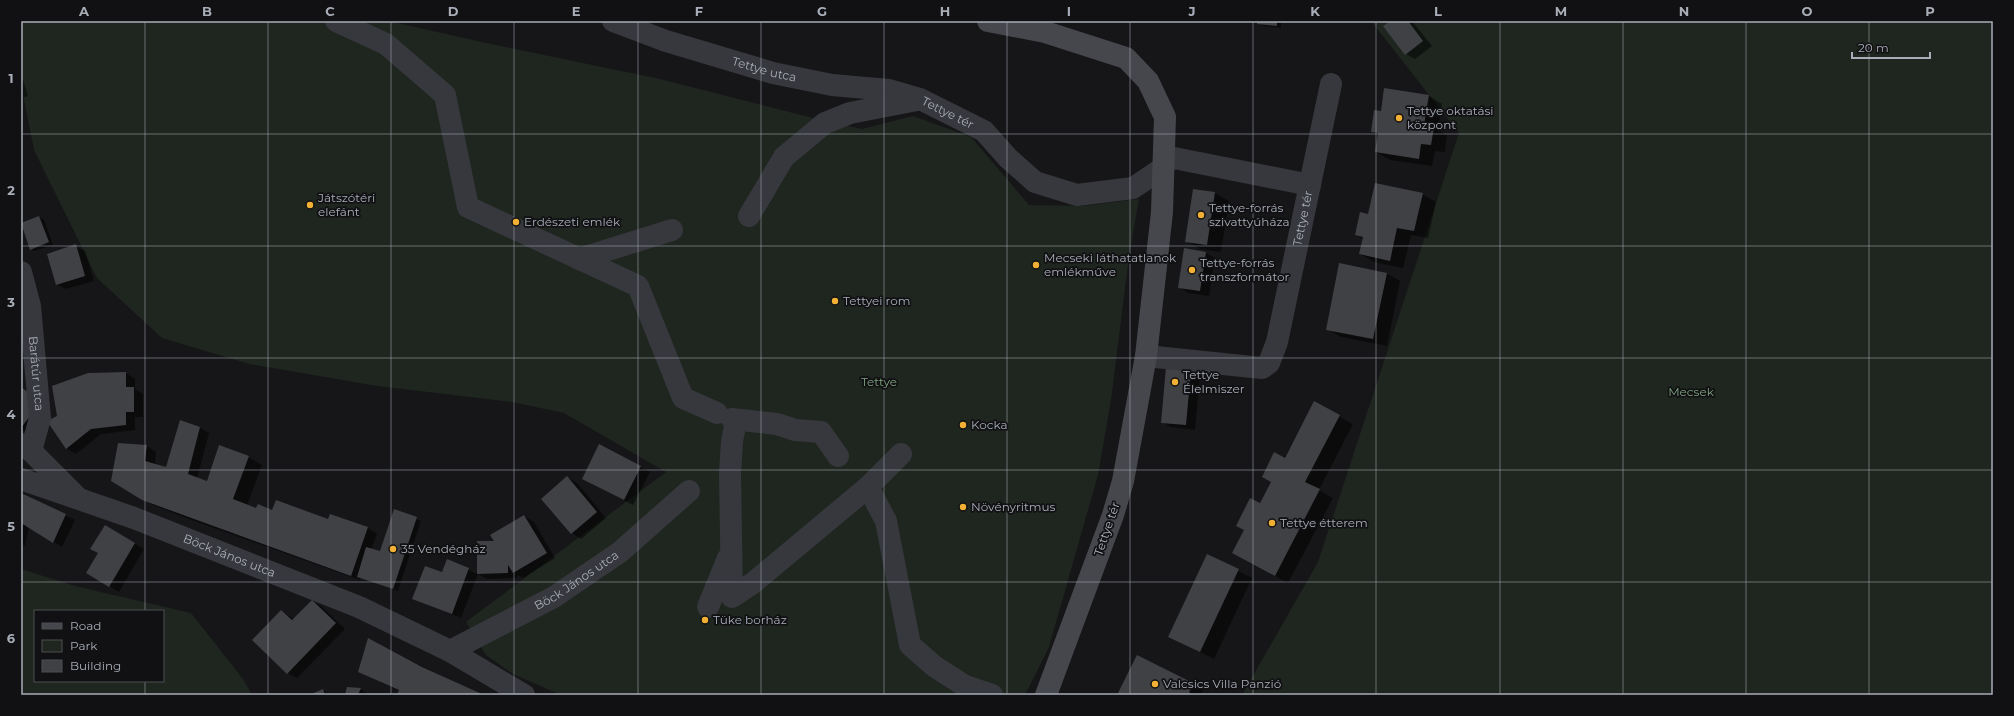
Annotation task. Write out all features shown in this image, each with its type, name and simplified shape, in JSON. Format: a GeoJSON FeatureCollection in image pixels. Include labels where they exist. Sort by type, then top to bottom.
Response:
{"type":"FeatureCollection","features":[{"type":"Feature","properties":{"kind":"street"},"geometry":{"type":"LineString","coordinates":[[336,21],[386,44],[445,95],[468,207],[638,286],[683,398],[729,418],[777,424],[795,430],[821,432],[838,456]]}},
{"type":"Feature","properties":{"kind":"street","name":"Tettye utca"},"geometry":{"type":"LineString","coordinates":[[613,21],[666,41],[773,73],[832,85],[889,90],[920,99]]}},
{"type":"Feature","properties":{"kind":"street","name":"Tettye tér"},"geometry":{"type":"LineString","coordinates":[[988,21],[1045,32],[1126,58],[1148,81],[1165,117],[1162,212],[1146,356],[1123,481],[1113,515],[1046,695]]}},
{"type":"Feature","properties":{"kind":"street","name":"Tettye tér"},"geometry":{"type":"LineString","coordinates":[[1146,356],[1262,368],[1269,363],[1277,342],[1331,84]]}},
{"type":"Feature","properties":{"kind":"street","name":"Tettye tér"},"geometry":{"type":"LineString","coordinates":[[748,216],[784,157],[824,123],[850,113],[920,99],[984,132],[1008,158],[1035,182],[1053,189],[1077,195],[1133,188],[1164,161]]}},
{"type":"Feature","properties":{"kind":"street","name":"Tettye tér"},"geometry":{"type":"LineString","coordinates":[[1164,161],[1310,185]]}},
{"type":"Feature","properties":{"kind":"street"},"geometry":{"type":"LineString","coordinates":[[579,258],[672,230]]}},
{"type":"Feature","properties":{"kind":"street","name":"Barátúr utca"},"geometry":{"type":"LineString","coordinates":[[21,272],[30,306],[40,418],[26,448]]}},
{"type":"Feature","properties":{"kind":"street"},"geometry":{"type":"LineString","coordinates":[[729,418],[732,440],[730,473],[732,597],[753,583],[868,487],[901,454]]}},
{"type":"Feature","properties":{"kind":"street","name":"Böck János utca"},"geometry":{"type":"LineString","coordinates":[[26,448],[81,501],[134,518],[359,607],[450,650],[524,695]]}},
{"type":"Feature","properties":{"kind":"street"},"geometry":{"type":"LineString","coordinates":[[21,480],[81,501]]}},
{"type":"Feature","properties":{"kind":"street"},"geometry":{"type":"LineString","coordinates":[[868,487],[886,521],[910,645],[934,666],[965,686],[992,695]]}},
{"type":"Feature","properties":{"kind":"street","name":"Böck János utca"},"geometry":{"type":"LineString","coordinates":[[450,650],[554,597],[620,552],[689,491]]}},
{"type":"Feature","properties":{"kind":"street"},"geometry":{"type":"LineString","coordinates":[[708,607],[732,550]]}},
{"type":"Feature","properties":{"kind":"green space","name":"Tettye"},"geometry":{"type":"Polygon","coordinates":[[[21,21],[388,21],[660,79],[862,129],[913,116],[971,137],[1029,205],[1082,206],[1139,199],[1129,256],[1111,400],[1098,475],[1049,647],[1025,695],[561,695],[513,674],[486,655],[466,622],[666,472],[564,413],[512,402],[377,386],[249,364],[162,338],[97,278],[34,150],[21,84],[21,21]]]}},
{"type":"Feature","properties":{"kind":"green space","name":"Mecsek"},"geometry":{"type":"Polygon","coordinates":[[[1371,21],[1993,21],[1993,695],[1242,695],[1318,562],[1459,133],[1371,21]]]}},
{"type":"Feature","properties":{"kind":"green space"},"geometry":{"type":"Polygon","coordinates":[[[21,569],[75,586],[191,613],[243,679],[252,695],[21,695],[21,569]]]}},
{"type":"Feature","properties":{"kind":"building"},"geometry":{"type":"Polygon","coordinates":[[[1258,21],[1277,21],[1277,26],[1257,24],[1258,21]]]}},
{"type":"Feature","properties":{"kind":"building"},"geometry":{"type":"Polygon","coordinates":[[[1391,21],[1408,21],[1423,41],[1405,55],[1383,26],[1391,21]]]}},
{"type":"Feature","properties":{"kind":"building","name":"Tettye oktatási központ"},"geometry":{"type":"Polygon","coordinates":[[[1384,88],[1429,95],[1424,125],[1434,127],[1431,145],[1421,144],[1419,159],[1375,152],[1378,133],[1371,132],[1374,110],[1381,111],[1384,88]]]}},
{"type":"Feature","properties":{"kind":"building"},"geometry":{"type":"Polygon","coordinates":[[[1375,183],[1423,193],[1414,231],[1397,228],[1390,261],[1359,254],[1363,237],[1355,235],[1360,212],[1368,214],[1375,183]]]}},
{"type":"Feature","properties":{"kind":"building","name":"Tettye-forrás szivattyúháza"},"geometry":{"type":"Polygon","coordinates":[[[1193,189],[1215,192],[1207,245],[1185,242],[1193,189]]]}},
{"type":"Feature","properties":{"kind":"building"},"geometry":{"type":"Polygon","coordinates":[[[39,216],[49,242],[30,250],[21,223],[39,216]]]}},
{"type":"Feature","properties":{"kind":"building"},"geometry":{"type":"Polygon","coordinates":[[[76,244],[85,276],[56,285],[47,254],[76,244]]]}},
{"type":"Feature","properties":{"kind":"building","name":"Tettye-forrás transzformátor"},"geometry":{"type":"Polygon","coordinates":[[[1184,248],[1206,252],[1200,291],[1178,288],[1184,248]]]}},
{"type":"Feature","properties":{"kind":"building"},"geometry":{"type":"Polygon","coordinates":[[[1339,263],[1387,273],[1373,339],[1326,330],[1339,263]]]}},
{"type":"Feature","properties":{"kind":"building"},"geometry":{"type":"Polygon","coordinates":[[[1166,367],[1191,370],[1186,425],[1161,423],[1166,367]]]}},
{"type":"Feature","properties":{"kind":"building"},"geometry":{"type":"Polygon","coordinates":[[[126,372],[126,387],[134,387],[134,412],[126,412],[126,425],[91,429],[66,449],[47,421],[57,416],[52,386],[88,373],[126,372]]]}},
{"type":"Feature","properties":{"kind":"building"},"geometry":{"type":"Polygon","coordinates":[[[21,387],[28,392],[33,412],[21,428],[21,387]]]}},
{"type":"Feature","properties":{"kind":"building"},"geometry":{"type":"Polygon","coordinates":[[[1314,401],[1340,415],[1305,482],[1320,489],[1275,576],[1232,553],[1244,530],[1236,526],[1250,498],[1260,503],[1271,482],[1262,477],[1274,452],[1285,458],[1314,401]]]}},
{"type":"Feature","properties":{"kind":"building"},"geometry":{"type":"Polygon","coordinates":[[[180,420],[200,427],[188,474],[207,481],[219,445],[249,456],[233,499],[256,508],[258,504],[272,510],[276,500],[328,519],[330,514],[368,527],[351,576],[142,500],[111,481],[118,443],[147,445],[145,461],[166,467],[180,420]]]}},
{"type":"Feature","properties":{"kind":"building"},"geometry":{"type":"Polygon","coordinates":[[[599,444],[641,466],[624,500],[582,479],[599,444]]]}},
{"type":"Feature","properties":{"kind":"building"},"geometry":{"type":"Polygon","coordinates":[[[567,476],[597,512],[571,534],[541,499],[567,476]]]}},
{"type":"Feature","properties":{"kind":"building"},"geometry":{"type":"Polygon","coordinates":[[[21,493],[66,514],[53,543],[21,523],[21,493]]]}},
{"type":"Feature","properties":{"kind":"building","name":"35 Vendégház"},"geometry":{"type":"Polygon","coordinates":[[[394,509],[417,517],[393,589],[357,577],[366,547],[380,551],[394,509]]]}},
{"type":"Feature","properties":{"kind":"building"},"geometry":{"type":"Polygon","coordinates":[[[524,515],[547,553],[513,573],[508,565],[508,573],[477,574],[477,541],[494,541],[490,535],[524,515]]]}},
{"type":"Feature","properties":{"kind":"building"},"geometry":{"type":"Polygon","coordinates":[[[105,525],[135,543],[109,587],[86,573],[98,553],[90,549],[105,525]]]}},
{"type":"Feature","properties":{"kind":"building"},"geometry":{"type":"Polygon","coordinates":[[[1207,554],[1239,569],[1200,652],[1168,637],[1207,554]]]}},
{"type":"Feature","properties":{"kind":"building"},"geometry":{"type":"Polygon","coordinates":[[[447,559],[469,568],[452,614],[412,599],[425,566],[442,572],[447,559]]]}},
{"type":"Feature","properties":{"kind":"building"},"geometry":{"type":"Polygon","coordinates":[[[312,600],[336,623],[287,674],[252,640],[281,610],[292,620],[312,600]]]}},
{"type":"Feature","properties":{"kind":"building"},"geometry":{"type":"Polygon","coordinates":[[[368,638],[422,667],[484,695],[397,695],[399,690],[358,672],[368,638]]]}},
{"type":"Feature","properties":{"kind":"building"},"geometry":{"type":"Polygon","coordinates":[[[1137,655],[1195,684],[1189,692],[1192,695],[1122,695],[1118,693],[1137,655]]]}},
{"type":"Feature","properties":{"kind":"building"},"geometry":{"type":"Polygon","coordinates":[[[347,687],[361,688],[358,695],[345,695],[347,687]]]}},
{"type":"Feature","properties":{"kind":"building"},"geometry":{"type":"Polygon","coordinates":[[[323,689],[325,695],[309,695],[323,689]]]}},
{"type":"Feature","properties":{"kind":"place","name":"Tettye oktatási központ"},"geometry":{"type":"Point","coordinates":[1399,118]}},
{"type":"Feature","properties":{"kind":"place","name":"Játszótéri elefánt"},"geometry":{"type":"Point","coordinates":[310,205]}},
{"type":"Feature","properties":{"kind":"place","name":"Tettye-forrás szivattyúháza"},"geometry":{"type":"Point","coordinates":[1201,215]}},
{"type":"Feature","properties":{"kind":"place","name":"Erdészeti emlék"},"geometry":{"type":"Point","coordinates":[516,222]}},
{"type":"Feature","properties":{"kind":"place","name":"Mecseki láthatatlanok emlékműve"},"geometry":{"type":"Point","coordinates":[1036,265]}},
{"type":"Feature","properties":{"kind":"place","name":"Tettye-forrás transzformátor"},"geometry":{"type":"Point","coordinates":[1192,270]}},
{"type":"Feature","properties":{"kind":"place","name":"Tettyei rom"},"geometry":{"type":"Point","coordinates":[835,301]}},
{"type":"Feature","properties":{"kind":"place","name":"Tettye Élelmiszer"},"geometry":{"type":"Point","coordinates":[1175,382]}},
{"type":"Feature","properties":{"kind":"place","name":"Kocka"},"geometry":{"type":"Point","coordinates":[963,425]}},
{"type":"Feature","properties":{"kind":"place","name":"Növényritmus"},"geometry":{"type":"Point","coordinates":[963,507]}},
{"type":"Feature","properties":{"kind":"place","name":"Tettye étterem"},"geometry":{"type":"Point","coordinates":[1272,523]}},
{"type":"Feature","properties":{"kind":"place","name":"35 Vendégház"},"geometry":{"type":"Point","coordinates":[393,549]}},
{"type":"Feature","properties":{"kind":"place","name":"Tüke borház"},"geometry":{"type":"Point","coordinates":[705,620]}},
{"type":"Feature","properties":{"kind":"place","name":"Valcsics Villa Panzió"},"geometry":{"type":"Point","coordinates":[1155,684]}}]}
